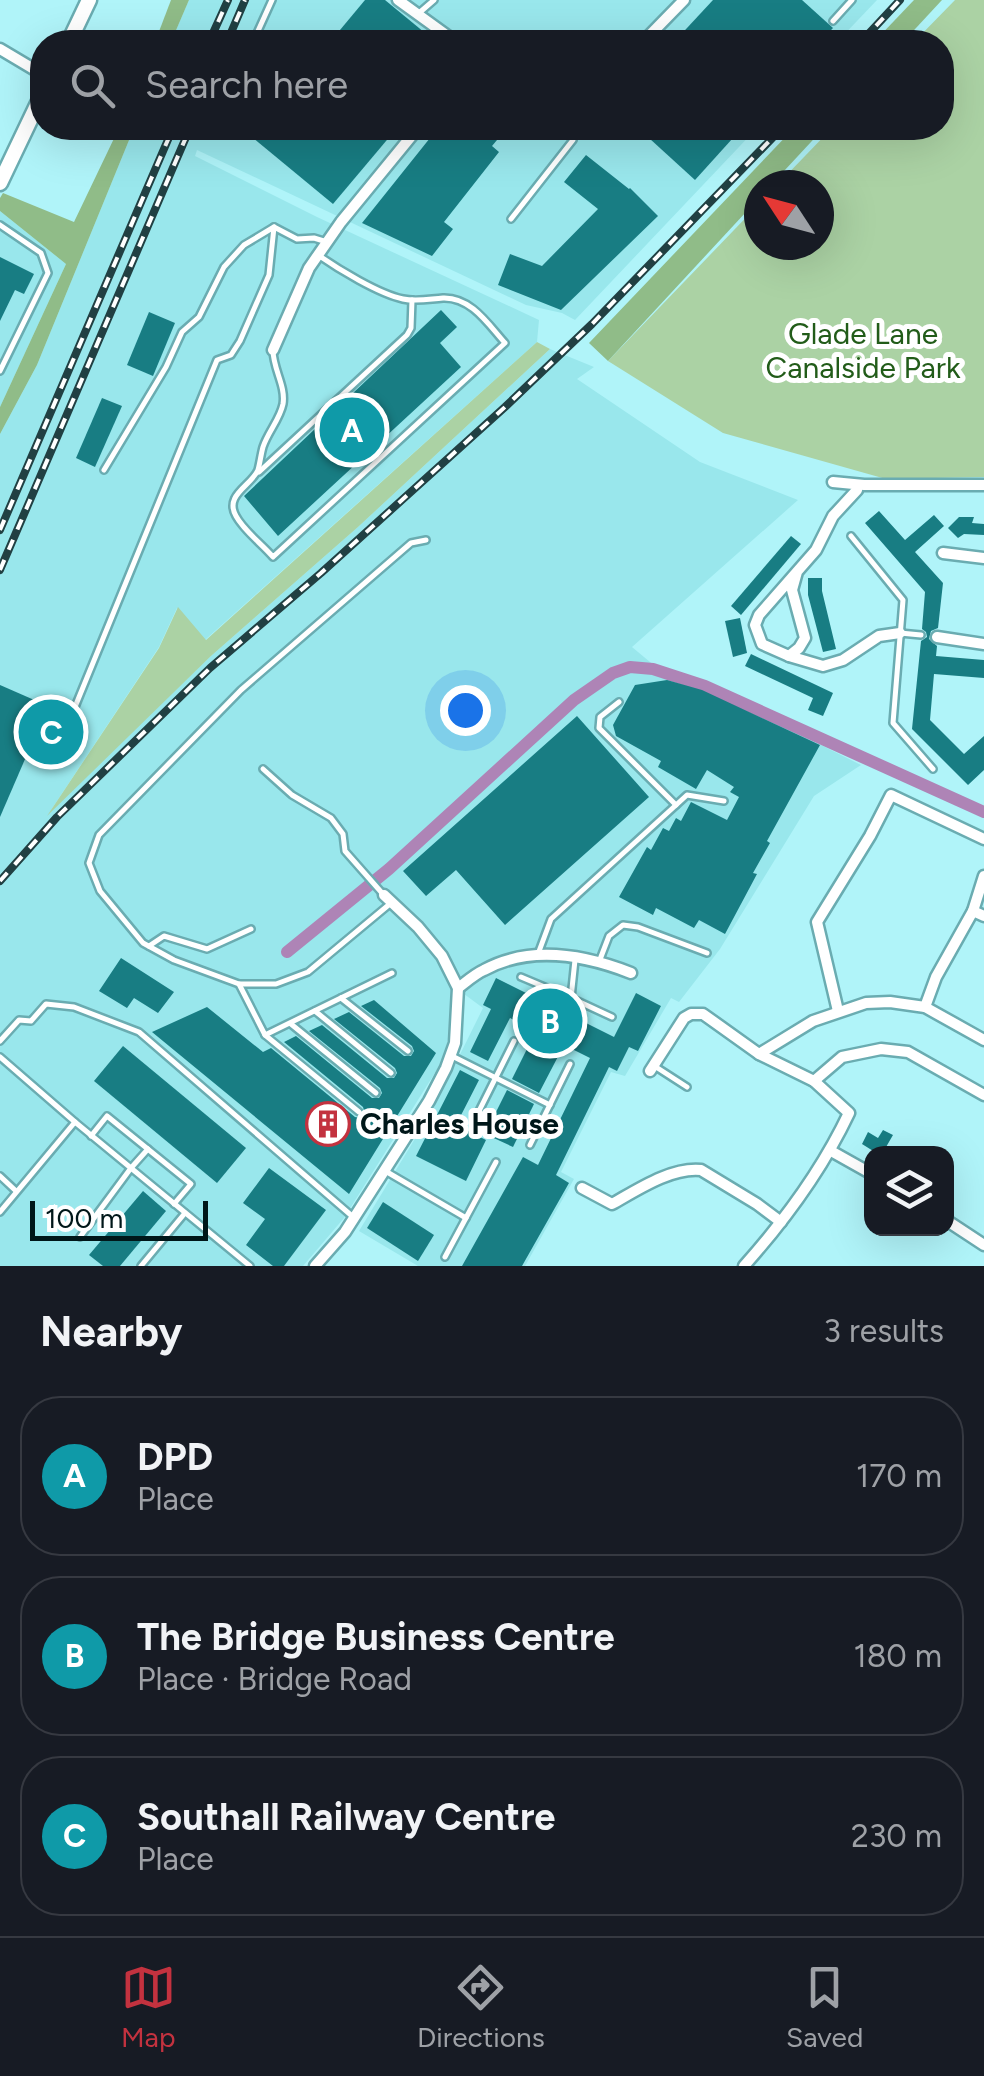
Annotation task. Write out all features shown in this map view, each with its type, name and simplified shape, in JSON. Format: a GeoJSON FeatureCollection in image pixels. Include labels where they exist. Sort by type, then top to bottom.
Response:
{"type":"FeatureCollection","features":[{"type":"Feature","properties":{"kind":"street"},"geometry":{"type":"LineString","coordinates":[[75,30],[89,0]]}},
{"type":"Feature","properties":{"kind":"street"},"geometry":{"type":"LineString","coordinates":[[398,0],[438,30]]}},
{"type":"Feature","properties":{"kind":"street"},"geometry":{"type":"LineString","coordinates":[[655,30],[684,0]]}},
{"type":"Feature","properties":{"kind":"street"},"geometry":{"type":"LineString","coordinates":[[0,49],[30,67]]}},
{"type":"Feature","properties":{"kind":"street"},"geometry":{"type":"LineString","coordinates":[[0,183],[30,120]]}},
{"type":"Feature","properties":{"kind":"street"},"geometry":{"type":"LineString","coordinates":[[273,350],[318,255],[408,140]]}},
{"type":"Feature","properties":{"kind":"street"},"geometry":{"type":"LineString","coordinates":[[834,482],[984,485]]}},
{"type":"Feature","properties":{"kind":"street"},"geometry":{"type":"LineString","coordinates":[[858,485],[834,516],[816,550],[759,616],[756,625],[762,644],[823,666],[843,660],[880,636],[900,633]]}},
{"type":"Feature","properties":{"kind":"street"},"geometry":{"type":"LineString","coordinates":[[943,553],[984,558]]}},
{"type":"Feature","properties":{"kind":"street"},"geometry":{"type":"LineString","coordinates":[[798,572],[792,590],[809,656],[816,665]]}},
{"type":"Feature","properties":{"kind":"street"},"geometry":{"type":"LineString","coordinates":[[938,637],[984,644]]}},
{"type":"Feature","properties":{"kind":"street"},"geometry":{"type":"LineString","coordinates":[[789,656],[804,638]]}},
{"type":"Feature","properties":{"kind":"street"},"geometry":{"type":"LineString","coordinates":[[838,1011],[817,922],[889,799],[984,840]]}},
{"type":"Feature","properties":{"kind":"street"},"geometry":{"type":"LineString","coordinates":[[925,1008],[936,977],[979,913],[984,876]]}},
{"type":"Feature","properties":{"kind":"street"},"geometry":{"type":"LineString","coordinates":[[315,1266],[345,1232],[429,1101],[456,1042],[458,988],[442,956],[388,899]]}},
{"type":"Feature","properties":{"kind":"street"},"geometry":{"type":"LineString","coordinates":[[458,988],[484,970],[538,954],[576,957],[631,973]]}},
{"type":"Feature","properties":{"kind":"street"},"geometry":{"type":"LineString","coordinates":[[759,1054],[813,1021],[866,1003],[890,1002],[925,1008],[984,1040]]}},
{"type":"Feature","properties":{"kind":"street"},"geometry":{"type":"LineString","coordinates":[[652,1068],[679,1024],[697,1013],[712,1019],[759,1054],[814,1081],[849,1113],[832,1150],[749,1264]]}},
{"type":"Feature","properties":{"kind":"street"},"geometry":{"type":"LineString","coordinates":[[814,1081],[842,1057],[881,1049],[908,1052],[984,1094]]}},
{"type":"Feature","properties":{"kind":"street"},"geometry":{"type":"LineString","coordinates":[[832,1150],[864,1169]]}},
{"type":"Feature","properties":{"kind":"street"},"geometry":{"type":"LineString","coordinates":[[582,1188],[612,1204],[663,1178],[701,1170],[781,1222]]}},
{"type":"Feature","properties":{"kind":"street"},"geometry":{"type":"LineString","coordinates":[[954,1225],[984,1245]]}},
{"type":"Feature","properties":{"kind":"lane"},"geometry":{"type":"LineString","coordinates":[[258,30],[272,0]]}},
{"type":"Feature","properties":{"kind":"lane"},"geometry":{"type":"LineString","coordinates":[[416,15],[434,0]]}},
{"type":"Feature","properties":{"kind":"lane"},"geometry":{"type":"LineString","coordinates":[[833,20],[852,0]]}},
{"type":"Feature","properties":{"kind":"lane"},"geometry":{"type":"LineString","coordinates":[[511,219],[574,140]]}},
{"type":"Feature","properties":{"kind":"lane"},"geometry":{"type":"LineString","coordinates":[[0,224],[41,253],[48,273],[0,370]]}},
{"type":"Feature","properties":{"kind":"lane"},"geometry":{"type":"LineString","coordinates":[[274,227],[297,239],[327,242]]}},
{"type":"Feature","properties":{"kind":"lane"},"geometry":{"type":"LineString","coordinates":[[104,470],[166,367],[182,332],[199,317],[224,266],[244,245],[274,227]]}},
{"type":"Feature","properties":{"kind":"lane"},"geometry":{"type":"LineString","coordinates":[[59,746],[217,360],[231,355],[240,341],[269,276],[274,227]]}},
{"type":"Feature","properties":{"kind":"lane"},"geometry":{"type":"LineString","coordinates":[[318,255],[396,297],[457,299],[476,310],[505,343],[273,557],[234,514],[238,492],[407,335],[412,300]]}},
{"type":"Feature","properties":{"kind":"lane"},"geometry":{"type":"LineString","coordinates":[[256,474],[263,446],[284,400],[273,350]]}},
{"type":"Feature","properties":{"kind":"lane"},"geometry":{"type":"LineString","coordinates":[[851,536],[903,600],[893,723],[934,769]]}},
{"type":"Feature","properties":{"kind":"lane"},"geometry":{"type":"LineString","coordinates":[[263,769],[292,794],[331,818],[343,834],[345,851],[388,899],[308,972],[276,984],[239,984],[174,960],[143,943],[100,891],[90,863],[98,835],[241,690],[412,543],[426,540]]}},
{"type":"Feature","properties":{"kind":"lane"},"geometry":{"type":"LineString","coordinates":[[900,633],[921,636]]}},
{"type":"Feature","properties":{"kind":"lane"},"geometry":{"type":"LineString","coordinates":[[619,702],[600,717],[599,728],[676,805]]}},
{"type":"Feature","properties":{"kind":"lane"},"geometry":{"type":"LineString","coordinates":[[538,954],[551,919],[688,795],[724,801]]}},
{"type":"Feature","properties":{"kind":"lane"},"geometry":{"type":"LineString","coordinates":[[598,962],[612,932],[623,926],[638,927],[707,953]]}},
{"type":"Feature","properties":{"kind":"lane"},"geometry":{"type":"LineString","coordinates":[[149,946],[164,936],[207,949],[250,929]]}},
{"type":"Feature","properties":{"kind":"lane"},"geometry":{"type":"LineString","coordinates":[[571,998],[576,957]]}},
{"type":"Feature","properties":{"kind":"lane"},"geometry":{"type":"LineString","coordinates":[[265,1036],[392,973]]}},
{"type":"Feature","properties":{"kind":"lane"},"geometry":{"type":"LineString","coordinates":[[521,977],[612,1017]]}},
{"type":"Feature","properties":{"kind":"lane"},"geometry":{"type":"LineString","coordinates":[[239,984],[265,1036],[359,1112]]}},
{"type":"Feature","properties":{"kind":"lane"},"geometry":{"type":"LineString","coordinates":[[341,998],[408,1051]]}},
{"type":"Feature","properties":{"kind":"lane"},"geometry":{"type":"LineString","coordinates":[[0,1041],[19,1020],[31,1021],[46,1004],[74,1007],[139,1032],[354,1218]]}},
{"type":"Feature","properties":{"kind":"lane"},"geometry":{"type":"LineString","coordinates":[[314,1011],[391,1073]]}},
{"type":"Feature","properties":{"kind":"lane"},"geometry":{"type":"LineString","coordinates":[[290,1024],[376,1093]]}},
{"type":"Feature","properties":{"kind":"lane"},"geometry":{"type":"LineString","coordinates":[[475,1119],[514,1042]]}},
{"type":"Feature","properties":{"kind":"lane"},"geometry":{"type":"LineString","coordinates":[[452,1056],[550,1105]]}},
{"type":"Feature","properties":{"kind":"lane"},"geometry":{"type":"LineString","coordinates":[[0,1058],[250,1266]]}},
{"type":"Feature","properties":{"kind":"lane"},"geometry":{"type":"LineString","coordinates":[[530,1145],[570,1064]]}},
{"type":"Feature","properties":{"kind":"lane"},"geometry":{"type":"LineString","coordinates":[[652,1068],[687,1086]]}},
{"type":"Feature","properties":{"kind":"lane"},"geometry":{"type":"LineString","coordinates":[[91,1136],[107,1116],[191,1184],[174,1204]]}},
{"type":"Feature","properties":{"kind":"lane"},"geometry":{"type":"LineString","coordinates":[[0,1212],[75,1122]]}},
{"type":"Feature","properties":{"kind":"lane"},"geometry":{"type":"LineString","coordinates":[[80,1237],[148,1149]]}},
{"type":"Feature","properties":{"kind":"lane"},"geometry":{"type":"LineString","coordinates":[[444,1257],[496,1162]]}},
{"type":"Feature","properties":{"kind":"lane"},"geometry":{"type":"LineString","coordinates":[[385,1170],[466,1218]]}},
{"type":"Feature","properties":{"kind":"lane"},"geometry":{"type":"LineString","coordinates":[[0,1176],[17,1192]]}},
{"type":"Feature","properties":{"kind":"lane"},"geometry":{"type":"LineString","coordinates":[[141,1266],[185,1213]]}},
{"type":"Feature","properties":{"kind":"shaded area"},"geometry":{"type":"Polygon","coordinates":[[[189,0],[877,0],[848,30],[176,30],[189,0]]]}},
{"type":"Feature","properties":{"kind":"shaded area"},"geometry":{"type":"Polygon","coordinates":[[[129,140],[746,140],[575,320],[526,305],[197,150],[195,156],[317,217],[539,320],[537,342],[205,640],[177,608],[159,647],[51,810],[211,656],[358,527],[550,349],[594,367],[577,379],[700,462],[798,500],[632,647],[668,677],[711,690],[861,765],[814,796],[720,949],[679,1002],[671,998],[625,1076],[611,1072],[561,1172],[574,1179],[525,1266],[418,1266],[359,1231],[433,1109],[483,1008],[460,991],[443,1060],[344,1218],[303,1266],[0,1266],[0,434],[37,365],[129,140]]]}},
{"type":"Feature","properties":{"kind":"shaded area"},"geometry":{"type":"Polygon","coordinates":[[[0,211],[66,264],[0,407],[0,211]]]}},
{"type":"Feature","properties":{"kind":"green space"},"geometry":{"type":"Polygon","coordinates":[[[171,0],[189,0],[176,30],[160,30],[171,0]]]}},
{"type":"Feature","properties":{"kind":"green space"},"geometry":{"type":"Polygon","coordinates":[[[914,0],[942,0],[914,30],[885,30],[914,0]]]}},
{"type":"Feature","properties":{"kind":"green space","name":"Glade Lane Canalside Park"},"geometry":{"type":"Polygon","coordinates":[[[955,0],[984,0],[984,477],[886,479],[723,433],[608,361],[744,220],[744,260],[834,260],[834,170],[791,170],[820,140],[954,140],[954,30],[926,30],[955,0]]]}},
{"type":"Feature","properties":{"kind":"green space"},"geometry":{"type":"Polygon","coordinates":[[[113,140],[129,140],[37,365],[0,434],[0,407],[66,264],[0,211],[0,198],[3,193],[74,222],[113,140]]]}},
{"type":"Feature","properties":{"kind":"green space"},"geometry":{"type":"Polygon","coordinates":[[[783,140],[813,140],[785,170],[754,170],[783,140]]]}},
{"type":"Feature","properties":{"kind":"green space"},"geometry":{"type":"Polygon","coordinates":[[[744,180],[744,214],[608,361],[589,343],[744,180]]]}},
{"type":"Feature","properties":{"kind":"green space"},"geometry":{"type":"Polygon","coordinates":[[[537,342],[550,349],[358,527],[211,656],[47,816],[159,648],[178,607],[206,640],[537,342]]]}},
{"type":"Feature","properties":{"kind":"building"},"geometry":{"type":"Polygon","coordinates":[[[365,0],[385,0],[421,30],[340,30],[365,0]]]}},
{"type":"Feature","properties":{"kind":"building"},"geometry":{"type":"Polygon","coordinates":[[[713,0],[802,0],[833,28],[831,30],[685,30],[713,0]]]}},
{"type":"Feature","properties":{"kind":"building"},"geometry":{"type":"Polygon","coordinates":[[[256,140],[387,140],[333,204],[256,140]]]}},
{"type":"Feature","properties":{"kind":"building"},"geometry":{"type":"Polygon","coordinates":[[[428,140],[497,140],[492,146],[499,152],[444,222],[453,229],[432,256],[362,223],[428,140]]]}},
{"type":"Feature","properties":{"kind":"building"},"geometry":{"type":"Polygon","coordinates":[[[651,140],[731,140],[695,180],[651,140]]]}},
{"type":"Feature","properties":{"kind":"building"},"geometry":{"type":"Polygon","coordinates":[[[586,155],[630,188],[658,216],[561,310],[498,285],[510,254],[542,266],[598,209],[564,182],[586,155]]]}},
{"type":"Feature","properties":{"kind":"building"},"geometry":{"type":"Polygon","coordinates":[[[0,257],[34,274],[24,294],[15,290],[0,321],[0,257]]]}},
{"type":"Feature","properties":{"kind":"building"},"geometry":{"type":"Polygon","coordinates":[[[441,310],[457,327],[440,343],[461,367],[278,536],[244,496],[441,310]]]}},
{"type":"Feature","properties":{"kind":"building"},"geometry":{"type":"Polygon","coordinates":[[[149,312],[175,323],[153,376],[127,365],[149,312]]]}},
{"type":"Feature","properties":{"kind":"building"},"geometry":{"type":"Polygon","coordinates":[[[102,398],[122,406],[95,467],[76,458],[102,398]]]}},
{"type":"Feature","properties":{"kind":"building"},"geometry":{"type":"Polygon","coordinates":[[[879,511],[905,540],[934,515],[944,526],[915,552],[943,583],[938,628],[931,631],[929,639],[937,646],[936,656],[984,660],[984,678],[934,674],[930,720],[964,754],[984,736],[984,770],[968,785],[912,729],[921,641],[927,637],[922,629],[925,592],[865,523],[879,511]]]}},
{"type":"Feature","properties":{"kind":"building"},"geometry":{"type":"Polygon","coordinates":[[[959,517],[974,517],[972,523],[984,524],[984,535],[964,534],[958,538],[948,528],[959,517]]]}},
{"type":"Feature","properties":{"kind":"building"},"geometry":{"type":"Polygon","coordinates":[[[791,536],[801,544],[741,615],[731,606],[791,536]]]}},
{"type":"Feature","properties":{"kind":"building"},"geometry":{"type":"Polygon","coordinates":[[[808,578],[822,578],[836,649],[823,652],[808,595],[808,578]]]}},
{"type":"Feature","properties":{"kind":"building"},"geometry":{"type":"Polygon","coordinates":[[[740,618],[747,653],[733,657],[725,621],[740,618]]]}},
{"type":"Feature","properties":{"kind":"building"},"geometry":{"type":"Polygon","coordinates":[[[751,654],[833,693],[823,716],[808,710],[813,698],[745,666],[751,654]]]}},
{"type":"Feature","properties":{"kind":"building"},"geometry":{"type":"Polygon","coordinates":[[[667,680],[702,690],[820,745],[767,841],[770,843],[753,873],[757,874],[725,934],[699,920],[694,928],[656,908],[653,915],[619,897],[647,847],[651,850],[663,828],[669,831],[676,818],[681,821],[691,802],[727,820],[739,797],[730,792],[734,787],[707,770],[696,789],[658,767],[661,761],[616,736],[613,725],[635,685],[667,680]]]}},
{"type":"Feature","properties":{"kind":"building"},"geometry":{"type":"Polygon","coordinates":[[[0,685],[48,706],[0,817],[0,685]]]}},
{"type":"Feature","properties":{"kind":"building"},"geometry":{"type":"Polygon","coordinates":[[[577,716],[649,797],[505,925],[456,870],[426,896],[403,871],[577,716]]]}},
{"type":"Feature","properties":{"kind":"building"},"geometry":{"type":"Polygon","coordinates":[[[121,958],[174,992],[158,1013],[134,998],[127,1008],[99,991],[121,958]]]}},
{"type":"Feature","properties":{"kind":"building"},"geometry":{"type":"Polygon","coordinates":[[[496,978],[614,1037],[636,993],[661,1006],[638,1051],[629,1047],[617,1071],[609,1067],[556,1175],[569,1183],[522,1266],[462,1266],[523,1157],[538,1165],[590,1058],[564,1045],[539,1093],[512,1079],[536,1031],[510,1018],[488,1061],[470,1052],[491,1009],[483,1005],[496,978]]]}},
{"type":"Feature","properties":{"kind":"building","name":"Charles House"},"geometry":{"type":"Polygon","coordinates":[[[374,1000],[436,1053],[349,1194],[152,1032],[207,1007],[263,1052],[271,1048],[360,1118],[365,1114],[363,1107],[284,1042],[296,1036],[372,1098],[379,1098],[380,1088],[309,1031],[322,1025],[387,1078],[394,1078],[395,1068],[334,1019],[349,1012],[404,1056],[411,1056],[412,1046],[361,1006],[374,1000]]]}},
{"type":"Feature","properties":{"kind":"building"},"geometry":{"type":"Polygon","coordinates":[[[123,1046],[246,1148],[217,1183],[94,1081],[123,1046]]]}},
{"type":"Feature","properties":{"kind":"building"},"geometry":{"type":"Polygon","coordinates":[[[460,1070],[479,1080],[456,1125],[486,1140],[466,1181],[416,1156],[460,1070]]]}},
{"type":"Feature","properties":{"kind":"building"},"geometry":{"type":"Polygon","coordinates":[[[507,1090],[534,1104],[513,1147],[485,1134],[507,1090]]]}},
{"type":"Feature","properties":{"kind":"building"},"geometry":{"type":"Polygon","coordinates":[[[883,1130],[893,1135],[887,1146],[862,1144],[868,1132],[878,1138],[883,1130]]]}},
{"type":"Feature","properties":{"kind":"building"},"geometry":{"type":"Polygon","coordinates":[[[269,1168],[326,1210],[284,1266],[273,1266],[246,1245],[265,1219],[243,1203],[269,1168]]]}},
{"type":"Feature","properties":{"kind":"building"},"geometry":{"type":"Polygon","coordinates":[[[143,1191],[166,1211],[120,1266],[103,1266],[89,1255],[143,1191]]]}},
{"type":"Feature","properties":{"kind":"building"},"geometry":{"type":"Polygon","coordinates":[[[383,1202],[434,1235],[418,1261],[367,1228],[383,1202]]]}},
{"type":"Feature","properties":{"kind":"waterway"},"geometry":{"type":"LineString","coordinates":[[287,952],[389,869],[574,700],[613,673],[630,667],[653,669],[705,686],[984,812]]}},
{"type":"Feature","properties":{"kind":"railway"},"geometry":{"type":"LineString","coordinates":[[214,30],[228,0]]}},
{"type":"Feature","properties":{"kind":"railway"},"geometry":{"type":"LineString","coordinates":[[232,30],[245,0]]}},
{"type":"Feature","properties":{"kind":"railway"},"geometry":{"type":"LineString","coordinates":[[872,30],[900,0]]}},
{"type":"Feature","properties":{"kind":"railway"},"geometry":{"type":"LineString","coordinates":[[0,530],[168,140]]}},
{"type":"Feature","properties":{"kind":"railway"},"geometry":{"type":"LineString","coordinates":[[0,570],[185,140]]}},
{"type":"Feature","properties":{"kind":"railway"},"geometry":{"type":"LineString","coordinates":[[0,881],[57,817],[210,668],[321,573],[592,324],[770,140]]}},
{"type":"Feature","properties":{"kind":"place","name":"DPD"},"geometry":{"type":"Point","coordinates":[352,430]}},
{"type":"Feature","properties":{"kind":"place","name":"Southall Railway Centre"},"geometry":{"type":"Point","coordinates":[51,732]}},
{"type":"Feature","properties":{"kind":"place","name":"The Bridge Business Centre"},"geometry":{"type":"Point","coordinates":[550,1021]}},
{"type":"Feature","properties":{"kind":"place","name":"Charles House"},"geometry":{"type":"Point","coordinates":[328,1124]}}]}
